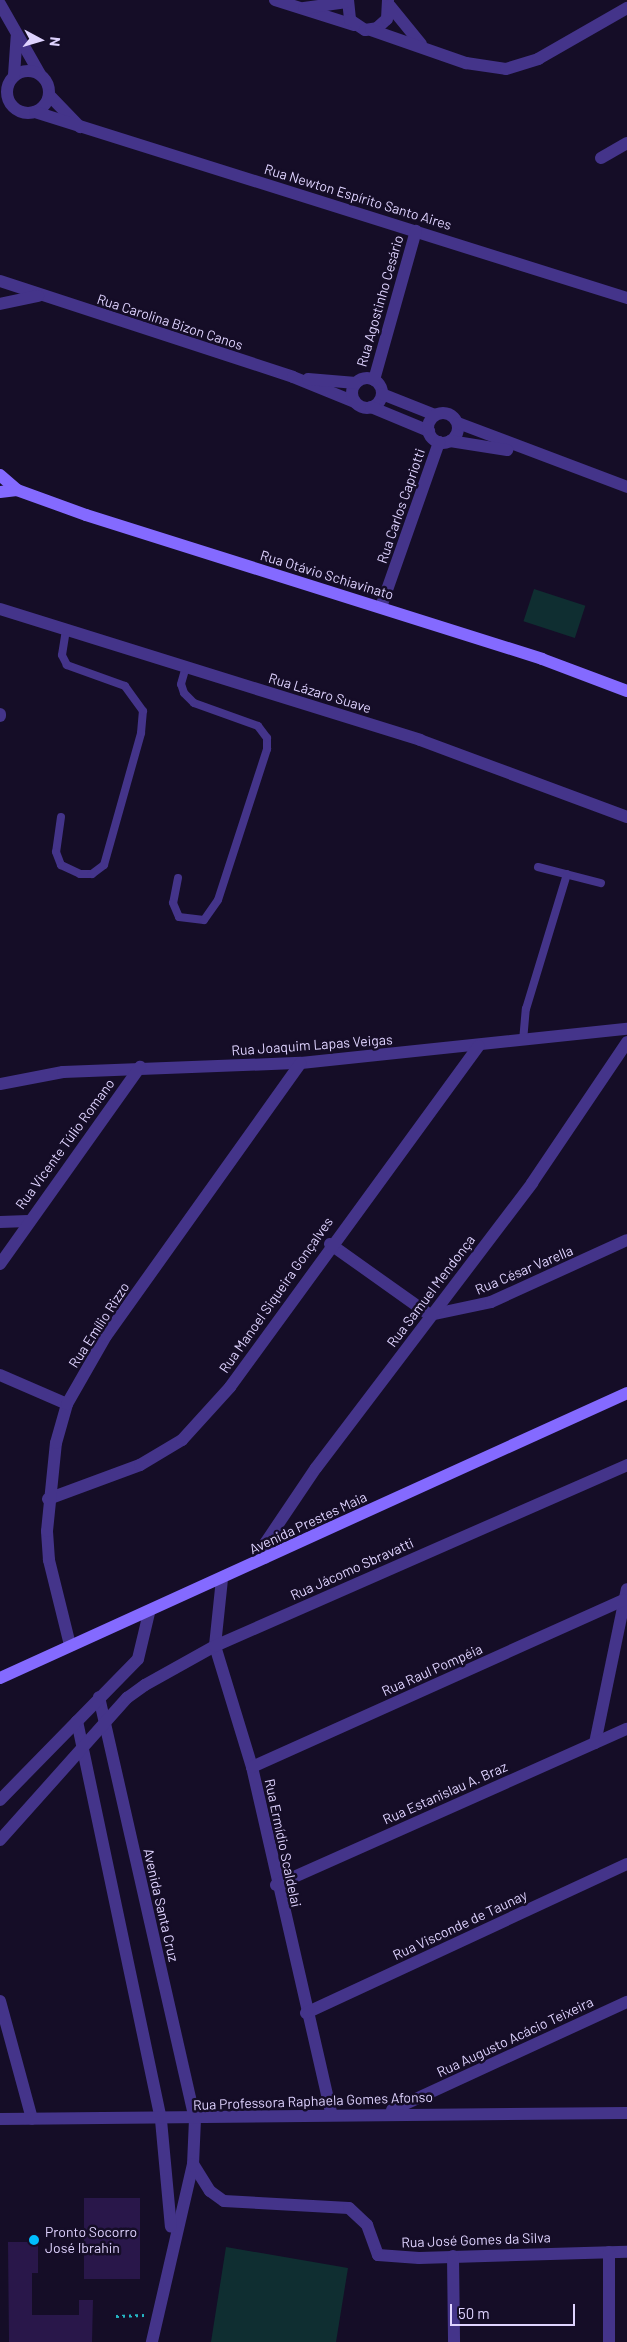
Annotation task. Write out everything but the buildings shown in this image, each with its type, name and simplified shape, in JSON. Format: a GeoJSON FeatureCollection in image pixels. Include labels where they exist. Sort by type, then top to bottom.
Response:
{"type":"FeatureCollection","features":[{"type":"Feature","properties":{"kind":"main road","name":"Rua Otávio Schiavinato"},"geometry":{"type":"LineString","coordinates":[[0,476],[17,490],[382,607],[627,691]]}},
{"type":"Feature","properties":{"kind":"main road","name":"Rua Otávio Schiavinato"},"geometry":{"type":"LineString","coordinates":[[0,492],[17,490]]}},
{"type":"Feature","properties":{"kind":"main road","name":"Avenida Prestes Maia"},"geometry":{"type":"LineString","coordinates":[[0,1678],[70,1645],[222,1579],[627,1393]]}},
{"type":"Feature","properties":{"kind":"street"},"geometry":{"type":"LineString","coordinates":[[275,0],[421,44],[466,63],[506,69],[538,59],[627,8]]}},
{"type":"Feature","properties":{"kind":"street"},"geometry":{"type":"LineString","coordinates":[[299,8],[348,1],[347,14],[354,25]]}},
{"type":"Feature","properties":{"kind":"street"},"geometry":{"type":"LineString","coordinates":[[371,30],[387,19],[389,3]]}},
{"type":"Feature","properties":{"kind":"street"},"geometry":{"type":"LineString","coordinates":[[389,3],[421,44]]}},
{"type":"Feature","properties":{"kind":"street"},"geometry":{"type":"LineString","coordinates":[[0,4],[17,36],[35,60],[49,94],[35,112],[22,112],[5,103],[17,36]]}},
{"type":"Feature","properties":{"kind":"street"},"geometry":{"type":"LineString","coordinates":[[8,80],[27,70],[40,74]]}},
{"type":"Feature","properties":{"kind":"street","name":"Rua Newton Espírito Santo Aires"},"geometry":{"type":"LineString","coordinates":[[49,94],[80,127]]}},
{"type":"Feature","properties":{"kind":"street","name":"Rua Newton Espírito Santo Aires"},"geometry":{"type":"LineString","coordinates":[[35,112],[627,298]]}},
{"type":"Feature","properties":{"kind":"street"},"geometry":{"type":"LineString","coordinates":[[601,158],[627,143]]}},
{"type":"Feature","properties":{"kind":"street","name":"Rua Agostinho Cesário"},"geometry":{"type":"LineString","coordinates":[[374,380],[416,231]]}},
{"type":"Feature","properties":{"kind":"street","name":"Rua Carolina Bizon Canos"},"geometry":{"type":"LineString","coordinates":[[0,281],[38,296],[293,377],[355,402]]}},
{"type":"Feature","properties":{"kind":"street","name":"Rua Carolina Bizon Canos"},"geometry":{"type":"LineString","coordinates":[[0,304],[38,296]]}},
{"type":"Feature","properties":{"kind":"street","name":"Rua Carolina Bizon Canos"},"geometry":{"type":"LineString","coordinates":[[293,377],[356,383]]}},
{"type":"Feature","properties":{"kind":"street"},"geometry":{"type":"LineString","coordinates":[[527,453],[444,442],[429,431],[372,407],[355,402],[356,383],[374,380],[382,394],[435,415],[448,414],[458,423],[527,453],[627,487]]}},
{"type":"Feature","properties":{"kind":"street"},"geometry":{"type":"LineString","coordinates":[[372,407],[382,394]]}},
{"type":"Feature","properties":{"kind":"street"},"geometry":{"type":"LineString","coordinates":[[429,431],[435,415]]}},
{"type":"Feature","properties":{"kind":"street"},"geometry":{"type":"LineString","coordinates":[[444,442],[457,434],[458,423]]}},
{"type":"Feature","properties":{"kind":"street","name":"Rua Carlos Capriotti"},"geometry":{"type":"LineString","coordinates":[[382,607],[444,442]]}},
{"type":"Feature","properties":{"kind":"street","name":"Rua Lázaro Suave"},"geometry":{"type":"LineString","coordinates":[[0,609],[480,760],[627,817]]}},
{"type":"Feature","properties":{"kind":"street","name":"Rua Joaquim Lapas Veigas"},"geometry":{"type":"LineString","coordinates":[[0,1084],[63,1072],[140,1067],[301,1063],[479,1046],[627,1029]]}},
{"type":"Feature","properties":{"kind":"street","name":"Rua Samuel Mendonça"},"geometry":{"type":"LineString","coordinates":[[265,1558],[266,1542],[283,1516],[430,1315],[532,1182],[627,1042]]}},
{"type":"Feature","properties":{"kind":"street","name":"Rua Manoel Siqueira Gonçalves"},"geometry":{"type":"LineString","coordinates":[[48,1499],[140,1465],[182,1440],[230,1387],[330,1244],[479,1046]]}},
{"type":"Feature","properties":{"kind":"street","name":"Rua Emílio Rizzo"},"geometry":{"type":"LineString","coordinates":[[70,1645],[49,1560],[48,1499],[67,1404],[106,1336],[301,1063]]}},
{"type":"Feature","properties":{"kind":"street","name":"Rua Vicente Túlio Romano"},"geometry":{"type":"LineString","coordinates":[[0,1264],[28,1221],[140,1067]]}},
{"type":"Feature","properties":{"kind":"street"},"geometry":{"type":"LineString","coordinates":[[0,1222],[28,1221]]}},
{"type":"Feature","properties":{"kind":"street","name":"Rua César Varella"},"geometry":{"type":"LineString","coordinates":[[430,1315],[491,1302],[627,1240]]}},
{"type":"Feature","properties":{"kind":"street"},"geometry":{"type":"LineString","coordinates":[[330,1244],[430,1315]]}},
{"type":"Feature","properties":{"kind":"street"},"geometry":{"type":"LineString","coordinates":[[0,1375],[67,1404]]}},
{"type":"Feature","properties":{"kind":"street","name":"Rua Jácomo Sbravatti"},"geometry":{"type":"LineString","coordinates":[[0,1840],[139,1689],[215,1646],[627,1465]]}},
{"type":"Feature","properties":{"kind":"street","name":"Rua Ermídio Scaldelai"},"geometry":{"type":"LineString","coordinates":[[222,1579],[215,1646],[252,1767],[276,1885],[331,2113]]}},
{"type":"Feature","properties":{"kind":"street"},"geometry":{"type":"LineString","coordinates":[[595,1743],[626,1594]]}},
{"type":"Feature","properties":{"kind":"street","name":"Rua Raul Pompéia"},"geometry":{"type":"LineString","coordinates":[[252,1767],[626,1594]]}},
{"type":"Feature","properties":{"kind":"street"},"geometry":{"type":"LineString","coordinates":[[0,1800],[138,1659],[149,1612]]}},
{"type":"Feature","properties":{"kind":"street","name":"Avenida Santa Cruz"},"geometry":{"type":"LineString","coordinates":[[99,1697],[195,2119],[193,2164],[172,2241]]}},
{"type":"Feature","properties":{"kind":"street"},"geometry":{"type":"LineString","coordinates":[[77,1721],[161,2120],[172,2241],[152,2342]]}},
{"type":"Feature","properties":{"kind":"street","name":"Rua Estanislau A. Braz"},"geometry":{"type":"LineString","coordinates":[[276,1885],[627,1729]]}},
{"type":"Feature","properties":{"kind":"street","name":"Rua Visconde de Taunay"},"geometry":{"type":"LineString","coordinates":[[306,2013],[627,1864]]}},
{"type":"Feature","properties":{"kind":"street"},"geometry":{"type":"LineString","coordinates":[[0,2001],[32,2119]]}},
{"type":"Feature","properties":{"kind":"street","name":"Rua Augusto Acácio Teixeira"},"geometry":{"type":"LineString","coordinates":[[387,2112],[627,2002]]}},
{"type":"Feature","properties":{"kind":"street","name":"Rua Professora Raphaela Gomes Afonso"},"geometry":{"type":"LineString","coordinates":[[0,2119],[161,2120],[387,2112],[627,2113]]}},
{"type":"Feature","properties":{"kind":"street","name":"Rua José Gomes da Silva"},"geometry":{"type":"LineString","coordinates":[[193,2164],[210,2191],[224,2201],[349,2208],[367,2225],[378,2255],[453,2256],[627,2252]]}},
{"type":"Feature","properties":{"kind":"street"},"geometry":{"type":"LineString","coordinates":[[609,2252],[609,2342]]}},
{"type":"Feature","properties":{"kind":"street"},"geometry":{"type":"LineString","coordinates":[[453,2256],[454,2342]]}},
{"type":"Feature","properties":{"kind":"lane"},"geometry":{"type":"LineString","coordinates":[[61,818],[56,852],[61,865],[80,874],[92,874],[104,865],[141,733],[143,711],[125,686],[67,665],[62,655],[66,630]]}},
{"type":"Feature","properties":{"kind":"lane"},"geometry":{"type":"LineString","coordinates":[[178,878],[173,903],[179,917],[204,920],[218,900],[267,749],[266,738],[258,726],[194,703],[184,694],[181,684],[186,667]]}},
{"type":"Feature","properties":{"kind":"lane"},"geometry":{"type":"LineString","coordinates":[[538,867],[601,884]]}},
{"type":"Feature","properties":{"kind":"lane"},"geometry":{"type":"LineString","coordinates":[[523,1041],[526,1009],[567,874]]}},
{"type":"Feature","properties":{"kind":"path"},"geometry":{"type":"LineString","coordinates":[[116,2316],[157,2315]]}},
{"type":"Feature","properties":{"kind":"green space"},"geometry":{"type":"Polygon","coordinates":[[[534,589],[585,606],[575,638],[523,621],[534,589]]]}},
{"type":"Feature","properties":{"kind":"green space"},"geometry":{"type":"Polygon","coordinates":[[[226,2247],[348,2268],[336,2342],[211,2342],[226,2247]]]}},
{"type":"Feature","properties":{"kind":"place","name":"Pronto Socorro José Ibrahin"},"geometry":{"type":"Point","coordinates":[34,2240]}}]}
